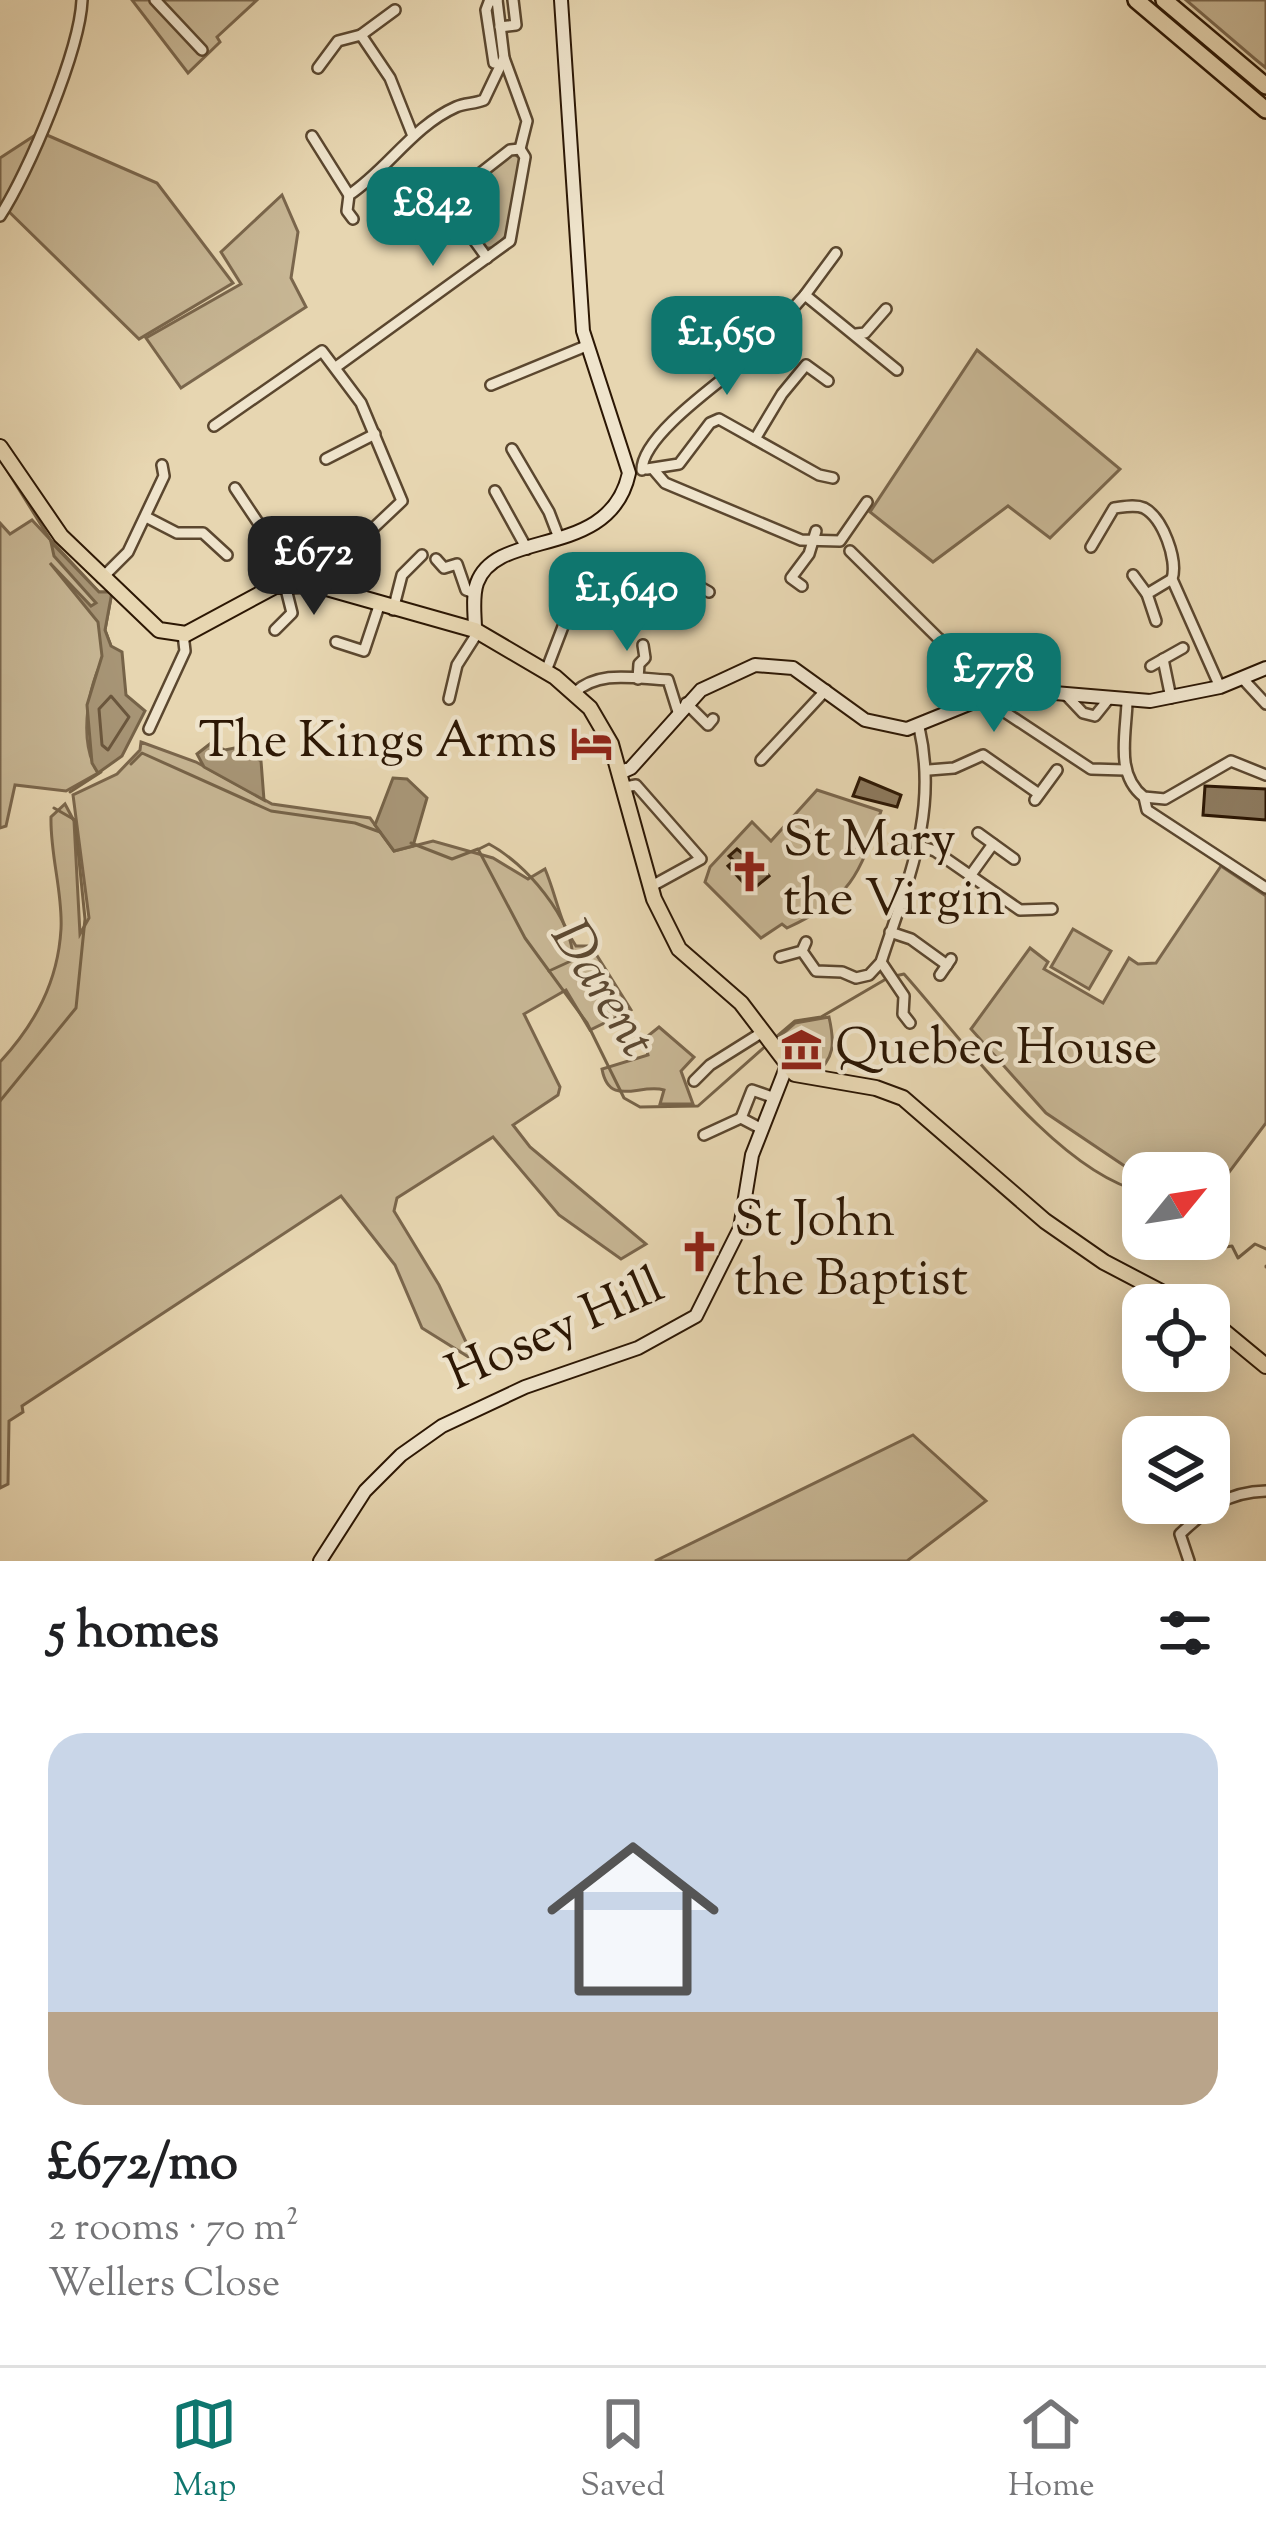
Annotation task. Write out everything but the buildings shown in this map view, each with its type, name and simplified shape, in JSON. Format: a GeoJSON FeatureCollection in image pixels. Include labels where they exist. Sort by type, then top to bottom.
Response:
{"type":"FeatureCollection","features":[{"type":"Feature","properties":{"kind":"highway"},"geometry":{"type":"LineString","coordinates":[[1136,0],[1266,110]]}},
{"type":"Feature","properties":{"kind":"highway"},"geometry":{"type":"LineString","coordinates":[[1164,0],[1266,86]]}},
{"type":"Feature","properties":{"kind":"main road"},"geometry":{"type":"LineString","coordinates":[[476,631],[475,593],[480,575],[493,562],[559,538],[612,511],[641,470],[586,346],[561,0]]}},
{"type":"Feature","properties":{"kind":"main road"},"geometry":{"type":"LineString","coordinates":[[0,447],[43,515],[149,624],[182,634],[280,585],[328,588],[476,631],[546,671],[574,693],[601,726],[623,779],[650,887],[679,949],[741,1003],[786,1068],[804,1079],[876,1088],[903,1098],[1045,1221],[1146,1284]]}},
{"type":"Feature","properties":{"kind":"main road"},"geometry":{"type":"LineString","coordinates":[[623,779],[682,708],[716,680],[764,664],[794,668],[874,724],[919,728],[988,690],[1017,687],[1127,702],[1220,687],[1266,668]]}},
{"type":"Feature","properties":{"kind":"main road","name":"Hosey Hill"},"geometry":{"type":"LineString","coordinates":[[320,1561],[364,1491],[401,1455],[442,1426],[525,1387],[672,1333],[696,1316],[740,1228],[752,1155],[786,1068]]}},
{"type":"Feature","properties":{"kind":"main road"},"geometry":{"type":"LineString","coordinates":[[1230,1336],[1266,1366]]}},
{"type":"Feature","properties":{"kind":"street"},"geometry":{"type":"LineString","coordinates":[[0,216],[34,146],[71,48],[82,0]]}},
{"type":"Feature","properties":{"kind":"street"},"geometry":{"type":"LineString","coordinates":[[155,0],[202,50]]}},
{"type":"Feature","properties":{"kind":"street"},"geometry":{"type":"LineString","coordinates":[[500,27],[516,25],[512,0]]}},
{"type":"Feature","properties":{"kind":"street"},"geometry":{"type":"LineString","coordinates":[[350,195],[379,176],[413,136],[457,106],[484,100],[499,61],[500,27],[492,1]]}},
{"type":"Feature","properties":{"kind":"street"},"geometry":{"type":"LineString","coordinates":[[336,367],[512,237],[527,121],[499,61],[492,1]]}},
{"type":"Feature","properties":{"kind":"street"},"geometry":{"type":"LineString","coordinates":[[319,68],[345,38],[361,35],[395,10]]}},
{"type":"Feature","properties":{"kind":"street"},"geometry":{"type":"LineString","coordinates":[[337,24],[345,38]]}},
{"type":"Feature","properties":{"kind":"street"},"geometry":{"type":"LineString","coordinates":[[361,35],[390,78],[413,136]]}},
{"type":"Feature","properties":{"kind":"street"},"geometry":{"type":"LineString","coordinates":[[312,136],[350,195],[347,211],[353,219]]}},
{"type":"Feature","properties":{"kind":"street"},"geometry":{"type":"LineString","coordinates":[[487,258],[451,208],[450,197],[510,150],[520,149]]}},
{"type":"Feature","properties":{"kind":"street"},"geometry":{"type":"LineString","coordinates":[[641,470],[648,450],[722,376],[754,353],[836,253]]}},
{"type":"Feature","properties":{"kind":"street"},"geometry":{"type":"LineString","coordinates":[[805,295],[897,370]]}},
{"type":"Feature","properties":{"kind":"street"},"geometry":{"type":"LineString","coordinates":[[856,334],[866,333],[886,309]]}},
{"type":"Feature","properties":{"kind":"street"},"geometry":{"type":"LineString","coordinates":[[491,386],[586,346]]}},
{"type":"Feature","properties":{"kind":"street"},"geometry":{"type":"LineString","coordinates":[[214,425],[322,351],[336,367],[375,434],[402,501],[347,554],[328,588]]}},
{"type":"Feature","properties":{"kind":"street"},"geometry":{"type":"LineString","coordinates":[[755,440],[806,365],[828,382]]}},
{"type":"Feature","properties":{"kind":"street"},"geometry":{"type":"LineString","coordinates":[[641,470],[680,464],[714,420],[833,478]]}},
{"type":"Feature","properties":{"kind":"street"},"geometry":{"type":"LineString","coordinates":[[326,459],[375,434]]}},
{"type":"Feature","properties":{"kind":"street"},"geometry":{"type":"LineString","coordinates":[[518,452],[559,538]]}},
{"type":"Feature","properties":{"kind":"street"},"geometry":{"type":"LineString","coordinates":[[819,475],[828,459]]}},
{"type":"Feature","properties":{"kind":"street"},"geometry":{"type":"LineString","coordinates":[[102,578],[128,552],[164,476],[162,465]]}},
{"type":"Feature","properties":{"kind":"street"},"geometry":{"type":"LineString","coordinates":[[641,470],[664,483],[813,536],[840,541],[867,502]]}},
{"type":"Feature","properties":{"kind":"street"},"geometry":{"type":"LineString","coordinates":[[235,488],[273,545],[268,564],[292,613],[275,631]]}},
{"type":"Feature","properties":{"kind":"street"},"geometry":{"type":"LineString","coordinates":[[495,491],[527,549]]}},
{"type":"Feature","properties":{"kind":"street"},"geometry":{"type":"LineString","coordinates":[[1091,547],[1114,508],[1145,508],[1170,549],[1176,566],[1172,579],[1220,687]]}},
{"type":"Feature","properties":{"kind":"street"},"geometry":{"type":"LineString","coordinates":[[146,517],[177,533],[203,533],[227,555]]}},
{"type":"Feature","properties":{"kind":"street"},"geometry":{"type":"LineString","coordinates":[[177,533],[178,547]]}},
{"type":"Feature","properties":{"kind":"street"},"geometry":{"type":"LineString","coordinates":[[802,586],[791,578],[809,554],[813,536]]}},
{"type":"Feature","properties":{"kind":"street"},"geometry":{"type":"LineString","coordinates":[[850,551],[988,690],[1091,769],[1125,770]]}},
{"type":"Feature","properties":{"kind":"street"},"geometry":{"type":"LineString","coordinates":[[337,642],[364,651],[402,575],[422,555]]}},
{"type":"Feature","properties":{"kind":"street"},"geometry":{"type":"LineString","coordinates":[[436,559],[444,568],[457,564],[466,590],[475,593]]}},
{"type":"Feature","properties":{"kind":"street"},"geometry":{"type":"LineString","coordinates":[[546,671],[567,616],[596,614],[643,560],[656,562],[709,592]]}},
{"type":"Feature","properties":{"kind":"street"},"geometry":{"type":"LineString","coordinates":[[1132,575],[1147,594],[1156,621]]}},
{"type":"Feature","properties":{"kind":"street"},"geometry":{"type":"LineString","coordinates":[[1147,594],[1172,579]]}},
{"type":"Feature","properties":{"kind":"street"},"geometry":{"type":"LineString","coordinates":[[449,699],[458,665],[476,631]]}},
{"type":"Feature","properties":{"kind":"street"},"geometry":{"type":"LineString","coordinates":[[149,729],[165,686],[183,656],[182,634]]}},
{"type":"Feature","properties":{"kind":"street"},"geometry":{"type":"LineString","coordinates":[[638,679],[639,664],[645,658],[643,645]]}},
{"type":"Feature","properties":{"kind":"street"},"geometry":{"type":"LineString","coordinates":[[1151,666],[1183,648]]}},
{"type":"Feature","properties":{"kind":"street"},"geometry":{"type":"LineString","coordinates":[[988,690],[1006,657]]}},
{"type":"Feature","properties":{"kind":"street"},"geometry":{"type":"LineString","coordinates":[[1162,659],[1171,698]]}},
{"type":"Feature","properties":{"kind":"street"},"geometry":{"type":"LineString","coordinates":[[1242,678],[1266,704]]}},
{"type":"Feature","properties":{"kind":"street"},"geometry":{"type":"LineString","coordinates":[[574,693],[589,681],[668,680],[682,708],[711,722]]}},
{"type":"Feature","properties":{"kind":"street"},"geometry":{"type":"LineString","coordinates":[[761,760],[826,690]]}},
{"type":"Feature","properties":{"kind":"street"},"geometry":{"type":"LineString","coordinates":[[1127,702],[1127,781],[1144,797],[1147,810],[1261,885],[1266,866]]}},
{"type":"Feature","properties":{"kind":"street"},"geometry":{"type":"LineString","coordinates":[[780,957],[804,947],[816,971],[842,972],[856,979],[869,975],[880,962],[920,846],[929,770],[919,728]]}},
{"type":"Feature","properties":{"kind":"street"},"geometry":{"type":"LineString","coordinates":[[929,770],[954,768],[983,755],[1037,797],[1057,770]]}},
{"type":"Feature","properties":{"kind":"street"},"geometry":{"type":"LineString","coordinates":[[1144,797],[1165,799],[1232,761],[1266,775]]}},
{"type":"Feature","properties":{"kind":"street"},"geometry":{"type":"LineString","coordinates":[[623,779],[636,785],[701,860],[650,887]]}},
{"type":"Feature","properties":{"kind":"street"},"geometry":{"type":"LineString","coordinates":[[978,833],[1014,860]]}},
{"type":"Feature","properties":{"kind":"street"},"geometry":{"type":"LineString","coordinates":[[970,876],[993,844]]}},
{"type":"Feature","properties":{"kind":"street"},"geometry":{"type":"LineString","coordinates":[[920,846],[1020,910],[1052,909]]}},
{"type":"Feature","properties":{"kind":"street"},"geometry":{"type":"LineString","coordinates":[[890,932],[911,939],[946,966]]}},
{"type":"Feature","properties":{"kind":"street"},"geometry":{"type":"LineString","coordinates":[[880,962],[904,996],[903,1014],[910,1023]]}},
{"type":"Feature","properties":{"kind":"street"},"geometry":{"type":"LineString","coordinates":[[694,1081],[710,1065],[761,1033]]}},
{"type":"Feature","properties":{"kind":"street"},"geometry":{"type":"LineString","coordinates":[[704,1135],[741,1118],[752,1090],[772,1097]]}},
{"type":"Feature","properties":{"kind":"street"},"geometry":{"type":"LineString","coordinates":[[741,1118],[762,1130]]}},
{"type":"Feature","properties":{"kind":"street"},"geometry":{"type":"LineString","coordinates":[[1189,1561],[1180,1534],[1230,1495],[1266,1491]]}},
{"type":"Feature","properties":{"kind":"shaded area"},"geometry":{"type":"Polygon","coordinates":[[[132,0],[257,0],[217,37],[220,42],[188,73],[132,0]]]}},
{"type":"Feature","properties":{"kind":"shaded area"},"geometry":{"type":"Polygon","coordinates":[[[1186,0],[1266,0],[1266,68],[1255,59],[1186,0]]]}},
{"type":"Feature","properties":{"kind":"shaded area"},"geometry":{"type":"Polygon","coordinates":[[[40,132],[157,183],[233,283],[139,339],[0,203],[0,158],[40,132]]]}},
{"type":"Feature","properties":{"kind":"shaded area"},"geometry":{"type":"Polygon","coordinates":[[[512,152],[521,159],[509,233],[494,248],[487,248],[455,207],[456,194],[512,152]]]}},
{"type":"Feature","properties":{"kind":"shaded area"},"geometry":{"type":"Polygon","coordinates":[[[282,195],[298,232],[291,278],[306,307],[181,388],[146,338],[241,284],[221,252],[282,195]]]}},
{"type":"Feature","properties":{"kind":"shaded area"},"geometry":{"type":"Polygon","coordinates":[[[977,350],[1120,469],[1050,538],[1008,506],[933,562],[870,512],[977,350]]]}},
{"type":"Feature","properties":{"kind":"shaded area"},"geometry":{"type":"Polygon","coordinates":[[[32,520],[99,592],[112,592],[105,630],[111,646],[96,674],[88,708],[88,743],[98,773],[66,791],[15,785],[6,826],[0,828],[0,523],[10,534],[32,520]]]}},
{"type":"Feature","properties":{"kind":"shaded area"},"geometry":{"type":"Polygon","coordinates":[[[141,742],[196,762],[272,804],[370,818],[394,851],[433,841],[493,858],[528,879],[545,869],[570,937],[576,946],[591,946],[631,1010],[590,1030],[566,990],[524,1014],[560,1087],[558,1095],[513,1125],[530,1147],[646,1244],[621,1259],[559,1215],[493,1137],[397,1198],[394,1211],[439,1285],[475,1361],[422,1328],[395,1265],[341,1196],[22,1406],[23,1412],[9,1421],[8,1484],[0,1488],[0,1062],[34,1017],[50,984],[59,948],[61,915],[51,817],[65,804],[74,821],[80,934],[89,918],[73,795],[117,774],[140,750],[141,742]]]}},
{"type":"Feature","properties":{"kind":"shaded area"},"geometry":{"type":"Polygon","coordinates":[[[817,790],[881,811],[873,833],[858,869],[839,895],[809,917],[787,928],[782,924],[761,938],[705,882],[710,867],[752,822],[771,841],[817,790]]]}},
{"type":"Feature","properties":{"kind":"shaded area"},"geometry":{"type":"Polygon","coordinates":[[[1221,866],[1266,896],[1266,1123],[1230,1171],[1230,1152],[1122,1152],[1122,1164],[1046,1113],[971,1029],[1030,948],[1048,962],[1044,969],[1103,1003],[1129,958],[1138,964],[1156,963],[1221,866]]]}},
{"type":"Feature","properties":{"kind":"shaded area"},"geometry":{"type":"Polygon","coordinates":[[[1073,929],[1111,951],[1089,989],[1051,967],[1073,929]]]}},
{"type":"Feature","properties":{"kind":"shaded area"},"geometry":{"type":"Polygon","coordinates":[[[829,1017],[831,1050],[813,1077],[795,1068],[773,1042],[795,1023],[829,1017]]]}},
{"type":"Feature","properties":{"kind":"shaded area"},"geometry":{"type":"Polygon","coordinates":[[[659,1027],[694,1057],[681,1071],[693,1104],[660,1104],[664,1090],[618,1091],[606,1081],[602,1069],[648,1055],[644,1039],[659,1027]]]}},
{"type":"Feature","properties":{"kind":"shaded area"},"geometry":{"type":"Polygon","coordinates":[[[913,1435],[986,1501],[907,1561],[655,1561],[913,1435]]]}},
{"type":"Feature","properties":{"kind":"water"},"geometry":{"type":"Polygon","coordinates":[[[51,542],[99,592],[112,592],[105,630],[111,646],[122,652],[126,695],[145,711],[122,756],[98,773],[92,763],[87,705],[102,656],[98,622],[50,563],[91,606],[96,603],[54,556],[51,542]]]}},
{"type":"Feature","properties":{"kind":"water"},"geometry":{"type":"Polygon","coordinates":[[[211,743],[225,750],[239,747],[261,761],[264,800],[204,767],[197,754],[211,743]]]}},
{"type":"Feature","properties":{"kind":"water"},"geometry":{"type":"Polygon","coordinates":[[[393,778],[407,779],[427,798],[413,846],[394,851],[375,825],[393,778]]]}},
{"type":"Feature","properties":{"kind":"waterway","name":"Darent"},"geometry":{"type":"LineString","coordinates":[[0,459],[53,544]]}},
{"type":"Feature","properties":{"kind":"waterway","name":"Darent"},"geometry":{"type":"LineString","coordinates":[[131,764],[142,753],[271,811],[355,823],[380,832]]}},
{"type":"Feature","properties":{"kind":"waterway"},"geometry":{"type":"LineString","coordinates":[[70,792],[101,772]]}},
{"type":"Feature","properties":{"kind":"waterway"},"geometry":{"type":"LineString","coordinates":[[0,1101],[76,1008],[85,919],[75,820],[54,808]]}},
{"type":"Feature","properties":{"kind":"waterway","name":"Darent"},"geometry":{"type":"LineString","coordinates":[[411,843],[452,859],[478,849],[525,938],[587,1023],[624,1098],[640,1107],[698,1106],[768,1044]]}},
{"type":"Feature","properties":{"kind":"waterway"},"geometry":{"type":"LineString","coordinates":[[479,849],[489,844],[517,864],[556,910],[573,960],[549,971]]}},
{"type":"Feature","properties":{"kind":"waterway","name":"Darent"},"geometry":{"type":"LineString","coordinates":[[895,976],[904,974],[1045,1132],[1078,1159],[1122,1184]]}},
{"type":"Feature","properties":{"kind":"waterway","name":"Darent"},"geometry":{"type":"LineString","coordinates":[[775,1038],[795,1021],[821,1017],[886,979]]}},
{"type":"Feature","properties":{"kind":"waterway","name":"Darent"},"geometry":{"type":"LineString","coordinates":[[1230,1246],[1238,1258],[1255,1244],[1266,1249]]}},
{"type":"Feature","properties":{"kind":"place","name":"The Kings Arms"},"geometry":{"type":"Point","coordinates":[591,743]}},
{"type":"Feature","properties":{"kind":"place","name":"St Mary the Virgin"},"geometry":{"type":"Point","coordinates":[749,871]}},
{"type":"Feature","properties":{"kind":"place","name":"Quebec House"},"geometry":{"type":"Point","coordinates":[801,1050]}},
{"type":"Feature","properties":{"kind":"place","name":"St John the Baptist"},"geometry":{"type":"Point","coordinates":[700,1251]}}]}
